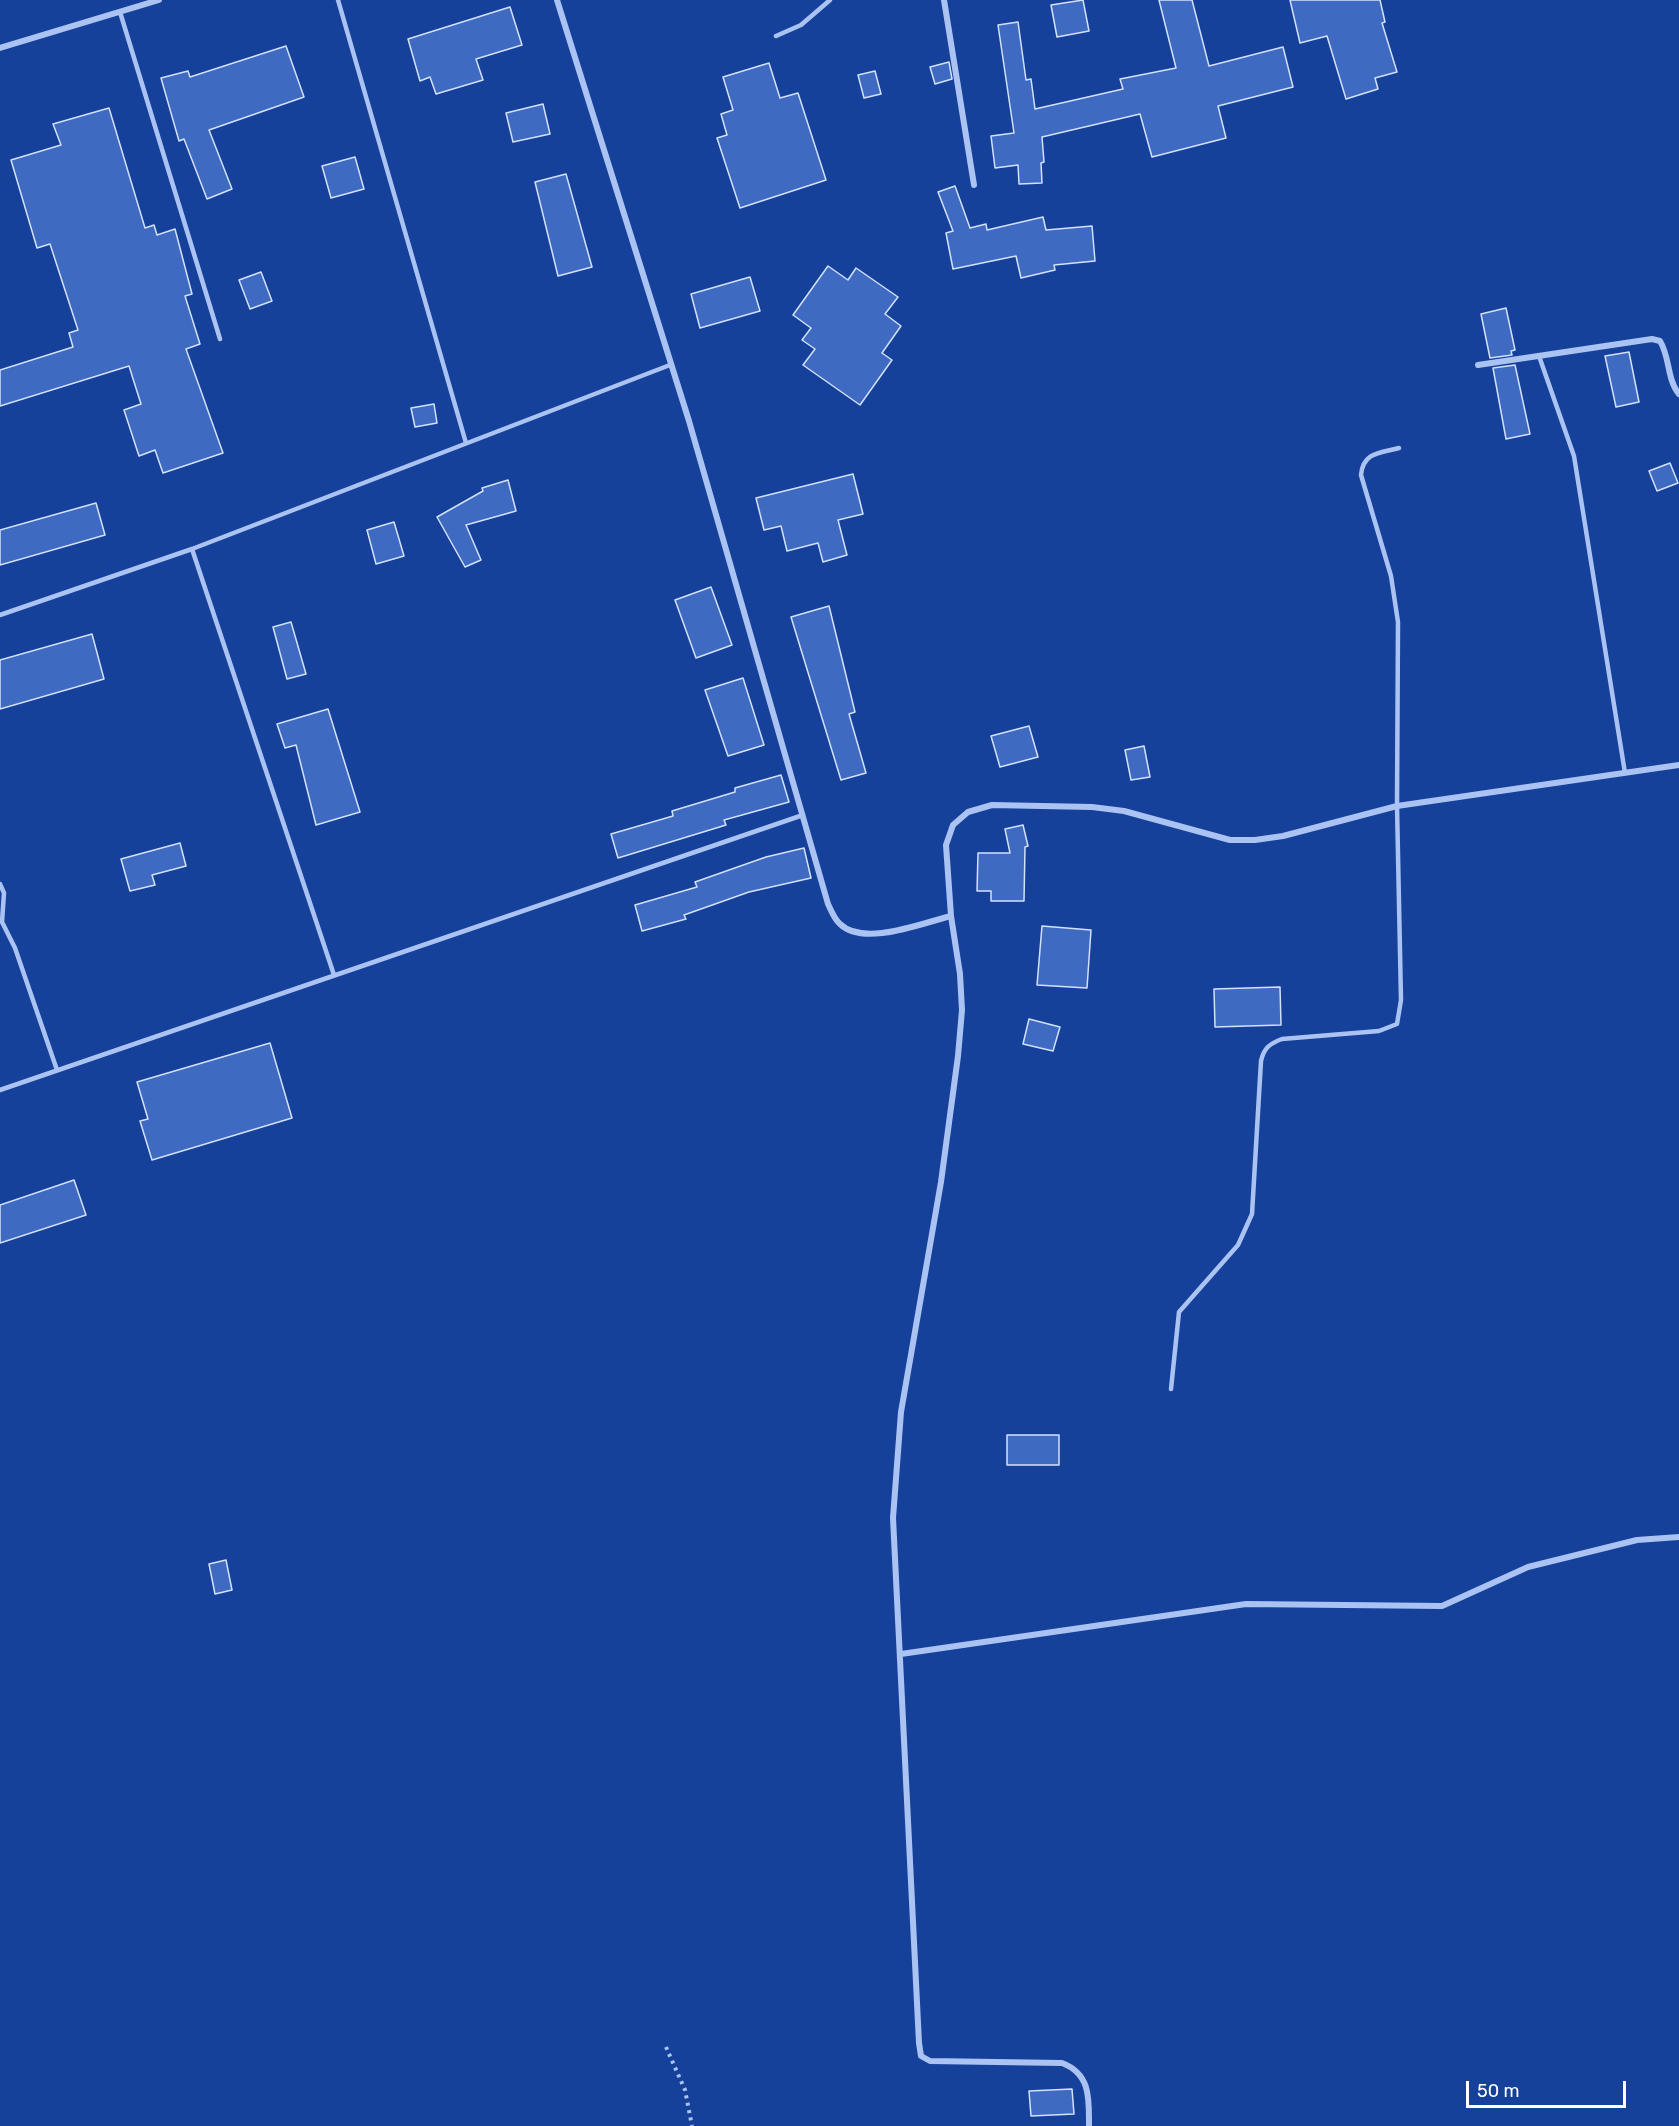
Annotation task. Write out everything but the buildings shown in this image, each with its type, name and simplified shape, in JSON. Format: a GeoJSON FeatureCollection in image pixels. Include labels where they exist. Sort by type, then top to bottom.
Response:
{"type":"FeatureCollection","features":[{"type":"Feature","properties":{"kind":"street"},"geometry":{"type":"LineString","coordinates":[[0,48],[159,0]]}},
{"type":"Feature","properties":{"kind":"street"},"geometry":{"type":"LineString","coordinates":[[556,0],[689,421],[804,814],[828,904],[838,924],[855,934],[882,933],[951,916]]}},
{"type":"Feature","properties":{"kind":"street"},"geometry":{"type":"LineString","coordinates":[[944,0],[974,185]]}},
{"type":"Feature","properties":{"kind":"street"},"geometry":{"type":"LineString","coordinates":[[1478,365],[1652,339],[1660,341],[1665,348],[1672,383],[1679,394]]}},
{"type":"Feature","properties":{"kind":"street"},"geometry":{"type":"LineString","coordinates":[[1089,2126],[1089,2099],[1084,2082],[1075,2068],[1062,2063],[930,2061],[921,2056],[894,1506],[901,1412],[941,1182],[962,1010],[960,974],[951,916],[946,845],[953,825],[968,812],[992,805],[1092,807],[1124,811],[1230,840],[1283,836],[1396,806],[1679,765]]}},
{"type":"Feature","properties":{"kind":"street"},"geometry":{"type":"LineString","coordinates":[[901,1654],[1246,1604],[1442,1606],[1528,1567],[1637,1540],[1679,1537]]}},
{"type":"Feature","properties":{"kind":"lane"},"geometry":{"type":"LineString","coordinates":[[338,0],[465,443]]}},
{"type":"Feature","properties":{"kind":"lane"},"geometry":{"type":"LineString","coordinates":[[776,36],[801,25],[830,0]]}},
{"type":"Feature","properties":{"kind":"lane"},"geometry":{"type":"LineString","coordinates":[[120,12],[220,339]]}},
{"type":"Feature","properties":{"kind":"lane"},"geometry":{"type":"LineString","coordinates":[[1539,356],[1575,456],[1626,773]]}},
{"type":"Feature","properties":{"kind":"lane"},"geometry":{"type":"LineString","coordinates":[[0,615],[192,549],[670,365]]}},
{"type":"Feature","properties":{"kind":"lane"},"geometry":{"type":"LineString","coordinates":[[1171,1389],[1179,1312],[1238,1245],[1252,1214],[1261,1061],[1264,1050],[1270,1044],[1282,1039],[1379,1031],[1397,1024],[1401,1000],[1396,806],[1398,622],[1391,576],[1361,475],[1362,464],[1368,456],[1399,448]]}},
{"type":"Feature","properties":{"kind":"lane"},"geometry":{"type":"LineString","coordinates":[[192,549],[334,975]]}},
{"type":"Feature","properties":{"kind":"lane"},"geometry":{"type":"LineString","coordinates":[[0,1090],[804,814]]}},
{"type":"Feature","properties":{"kind":"lane"},"geometry":{"type":"LineString","coordinates":[[0,884],[4,893],[2,922],[15,948],[57,1070]]}},
{"type":"Feature","properties":{"kind":"path"},"geometry":{"type":"LineString","coordinates":[[666,2047],[685,2090],[692,2126]]}}]}
